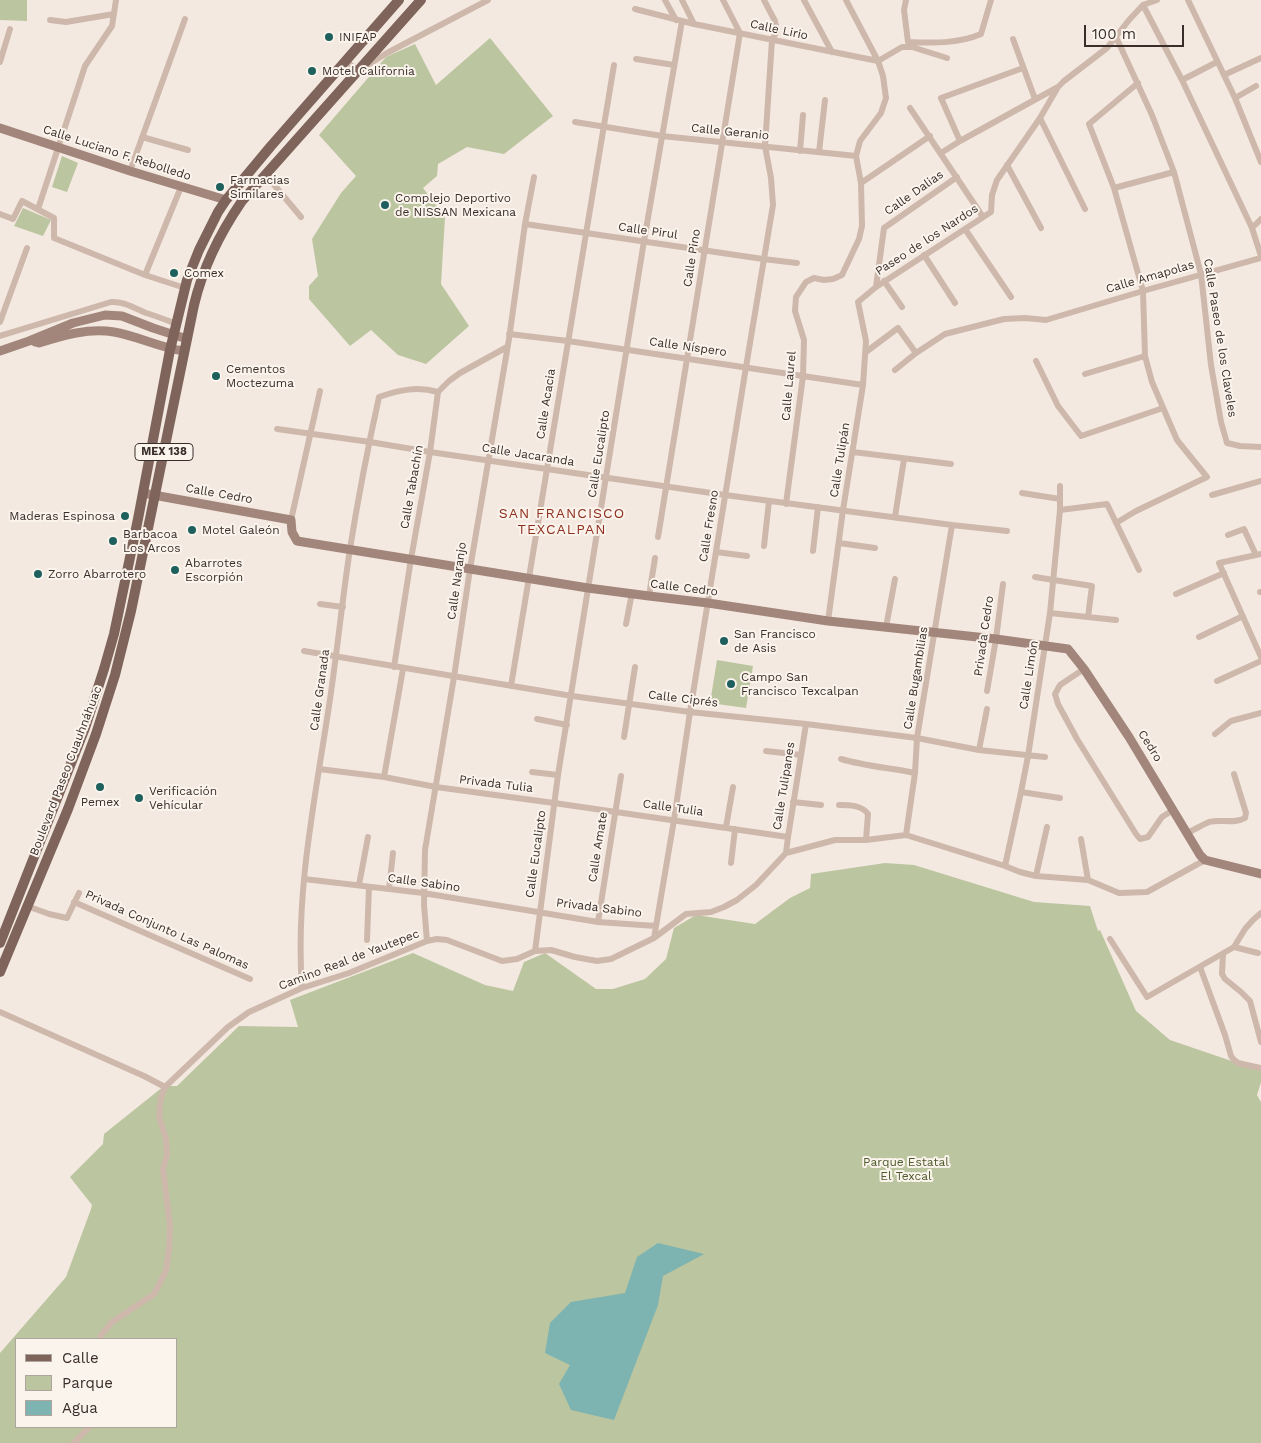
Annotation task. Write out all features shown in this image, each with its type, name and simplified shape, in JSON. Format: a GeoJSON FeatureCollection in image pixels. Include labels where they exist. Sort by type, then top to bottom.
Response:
{"type":"FeatureCollection","features":[{"type":"Feature","properties":{"kind":"main road","name":"Boulevard Paseo Cuauhnáhuac"},"geometry":{"type":"LineString","coordinates":[[0,943],[85,728],[104,670],[114,634],[173,336],[185,288],[199,250],[226,200],[399,0]]}},
{"type":"Feature","properties":{"kind":"main road","name":"Boulevard Paseo Cuauhnáhuac"},"geometry":{"type":"LineString","coordinates":[[0,969],[68,810],[109,695],[127,630],[199,285],[215,246],[226,224],[242,201],[421,0]]}},
{"type":"Feature","properties":{"kind":"street"},"geometry":{"type":"LineString","coordinates":[[38,209],[85,66],[112,26],[116,0]]}},
{"type":"Feature","properties":{"kind":"street"},"geometry":{"type":"LineString","coordinates":[[346,60],[358,71],[387,53],[488,0]]}},
{"type":"Feature","properties":{"kind":"street"},"geometry":{"type":"LineString","coordinates":[[665,0],[679,20]]}},
{"type":"Feature","properties":{"kind":"street"},"geometry":{"type":"LineString","coordinates":[[682,0],[694,24]]}},
{"type":"Feature","properties":{"kind":"street"},"geometry":{"type":"LineString","coordinates":[[723,0],[740,33]]}},
{"type":"Feature","properties":{"kind":"street","name":"Calle Fresno"},"geometry":{"type":"LineString","coordinates":[[654,938],[773,205],[771,178],[765,146],[772,40],[777,31],[775,21],[764,0]]}},
{"type":"Feature","properties":{"kind":"street"},"geometry":{"type":"LineString","coordinates":[[804,0],[832,52]]}},
{"type":"Feature","properties":{"kind":"street"},"geometry":{"type":"LineString","coordinates":[[846,0],[878,61],[883,76],[886,98],[881,112],[860,141],[856,156],[861,184],[930,136]]}},
{"type":"Feature","properties":{"kind":"street"},"geometry":{"type":"LineString","coordinates":[[906,0],[904,10],[908,42],[932,43],[970,39],[981,34],[991,0]]}},
{"type":"Feature","properties":{"kind":"street"},"geometry":{"type":"LineString","coordinates":[[941,153],[1035,99],[1058,88],[1064,80],[1107,48],[1143,5],[1157,0]]}},
{"type":"Feature","properties":{"kind":"street"},"geometry":{"type":"LineString","coordinates":[[1188,0],[1235,98],[1261,162]]}},
{"type":"Feature","properties":{"kind":"street"},"geometry":{"type":"LineString","coordinates":[[1143,5],[1182,80],[1252,228],[1261,257]]}},
{"type":"Feature","properties":{"kind":"street","name":"Calle Lirio"},"geometry":{"type":"LineString","coordinates":[[635,9],[694,24],[878,61]]}},
{"type":"Feature","properties":{"kind":"street"},"geometry":{"type":"LineString","coordinates":[[50,20],[66,22],[114,14]]}},
{"type":"Feature","properties":{"kind":"street"},"geometry":{"type":"LineString","coordinates":[[130,171],[185,19]]}},
{"type":"Feature","properties":{"kind":"street","name":"Calle Eucalipto"},"geometry":{"type":"LineString","coordinates":[[535,951],[558,775],[674,65],[679,20]]}},
{"type":"Feature","properties":{"kind":"street","name":"Calle Pino"},"geometry":{"type":"LineString","coordinates":[[658,537],[740,33]]}},
{"type":"Feature","properties":{"kind":"street"},"geometry":{"type":"LineString","coordinates":[[0,62],[8,36]]}},
{"type":"Feature","properties":{"kind":"street","name":"Calle Paseo de los Claveles"},"geometry":{"type":"LineString","coordinates":[[1116,37],[1138,82],[1174,172],[1201,274],[1211,366],[1221,422],[1227,443],[1261,447]]}},
{"type":"Feature","properties":{"kind":"street"},"geometry":{"type":"LineString","coordinates":[[1013,38],[1035,99]]}},
{"type":"Feature","properties":{"kind":"street"},"geometry":{"type":"LineString","coordinates":[[878,61],[902,47],[912,46],[947,58]]}},
{"type":"Feature","properties":{"kind":"street"},"geometry":{"type":"LineString","coordinates":[[1224,75],[1261,58]]}},
{"type":"Feature","properties":{"kind":"street"},"geometry":{"type":"LineString","coordinates":[[636,59],[674,65]]}},
{"type":"Feature","properties":{"kind":"street"},"geometry":{"type":"LineString","coordinates":[[1182,80],[1218,62]]}},
{"type":"Feature","properties":{"kind":"street","name":"Calle Acacia"},"geometry":{"type":"LineString","coordinates":[[511,686],[614,65]]}},
{"type":"Feature","properties":{"kind":"street"},"geometry":{"type":"LineString","coordinates":[[960,141],[941,98],[1024,68]]}},
{"type":"Feature","properties":{"kind":"street"},"geometry":{"type":"LineString","coordinates":[[1116,522],[1207,477],[1177,440],[1152,382],[1146,356],[1143,290],[1114,188],[1089,124],[1138,82]]}},
{"type":"Feature","properties":{"kind":"street"},"geometry":{"type":"LineString","coordinates":[[1235,98],[1256,86]]}},
{"type":"Feature","properties":{"kind":"street","name":"Paseo de los Nardos"},"geometry":{"type":"LineString","coordinates":[[858,302],[876,286],[991,212],[992,194],[996,180],[1040,118],[1058,88]]}},
{"type":"Feature","properties":{"kind":"street"},"geometry":{"type":"LineString","coordinates":[[819,152],[825,100]]}},
{"type":"Feature","properties":{"kind":"street"},"geometry":{"type":"LineString","coordinates":[[910,108],[983,217]]}},
{"type":"Feature","properties":{"kind":"street"},"geometry":{"type":"LineString","coordinates":[[800,151],[803,115]]}},
{"type":"Feature","properties":{"kind":"street"},"geometry":{"type":"LineString","coordinates":[[1040,118],[1085,209]]}},
{"type":"Feature","properties":{"kind":"street","name":"Calle Geranio"},"geometry":{"type":"LineString","coordinates":[[575,122],[662,136],[856,156]]}},
{"type":"Feature","properties":{"kind":"street","name":"Calle Luciano F. Rebolledo"},"geometry":{"type":"LineString","coordinates":[[0,128],[192,191],[226,200]]}},
{"type":"Feature","properties":{"kind":"street"},"geometry":{"type":"LineString","coordinates":[[142,136],[188,150]]}},
{"type":"Feature","properties":{"kind":"street"},"geometry":{"type":"LineString","coordinates":[[1008,165],[1041,228]]}},
{"type":"Feature","properties":{"kind":"street"},"geometry":{"type":"LineString","coordinates":[[1114,188],[1174,172]]}},
{"type":"Feature","properties":{"kind":"street"},"geometry":{"type":"LineString","coordinates":[[265,174],[300,217]]}},
{"type":"Feature","properties":{"kind":"street","name":"Calle Naranjo"},"geometry":{"type":"LineString","coordinates":[[427,942],[423,893],[425,850],[534,177]]}},
{"type":"Feature","properties":{"kind":"street","name":"Calle Dalias"},"geometry":{"type":"LineString","coordinates":[[876,286],[884,228],[957,177]]}},
{"type":"Feature","properties":{"kind":"street","name":"Calle Laurel"},"geometry":{"type":"LineString","coordinates":[[786,504],[804,376],[804,340],[796,311],[796,297],[806,282],[814,278],[824,280],[842,275],[859,240],[862,226],[861,184]]}},
{"type":"Feature","properties":{"kind":"street"},"geometry":{"type":"LineString","coordinates":[[145,275],[181,187]]}},
{"type":"Feature","properties":{"kind":"street"},"geometry":{"type":"LineString","coordinates":[[0,214],[13,219],[22,201],[54,218],[54,238],[145,275],[185,288]]}},
{"type":"Feature","properties":{"kind":"street"},"geometry":{"type":"LineString","coordinates":[[1252,228],[1261,219]]}},
{"type":"Feature","properties":{"kind":"street","name":"Calle Pirul"},"geometry":{"type":"LineString","coordinates":[[525,224],[797,263]]}},
{"type":"Feature","properties":{"kind":"street"},"geometry":{"type":"LineString","coordinates":[[965,228],[1011,297]]}},
{"type":"Feature","properties":{"kind":"street"},"geometry":{"type":"LineString","coordinates":[[0,322],[27,248]]}},
{"type":"Feature","properties":{"kind":"street"},"geometry":{"type":"LineString","coordinates":[[924,255],[955,303]]}},
{"type":"Feature","properties":{"kind":"street","name":"Calle Amapolas"},"geometry":{"type":"LineString","coordinates":[[916,352],[945,334],[1004,319],[1046,320],[1143,290],[1261,257]]}},
{"type":"Feature","properties":{"kind":"street"},"geometry":{"type":"LineString","coordinates":[[884,281],[902,307]]}},
{"type":"Feature","properties":{"kind":"street"},"geometry":{"type":"LineString","coordinates":[[176,324],[117,301],[0,335],[3,350],[30,342],[73,323],[105,316],[122,316],[173,336],[187,339]]}},
{"type":"Feature","properties":{"kind":"street","name":"Calle Tulipán"},"geometry":{"type":"LineString","coordinates":[[828,621],[863,385],[866,342],[858,302]]}},
{"type":"Feature","properties":{"kind":"street"},"geometry":{"type":"LineString","coordinates":[[116,332],[122,316]]}},
{"type":"Feature","properties":{"kind":"street"},"geometry":{"type":"LineString","coordinates":[[866,352],[898,328],[916,352],[895,370]]}},
{"type":"Feature","properties":{"kind":"street"},"geometry":{"type":"LineString","coordinates":[[30,342],[39,343],[72,333],[116,332],[170,350],[184,351]]}},
{"type":"Feature","properties":{"kind":"street","name":"Calle Níspero"},"geometry":{"type":"LineString","coordinates":[[509,334],[687,358],[863,385]]}},
{"type":"Feature","properties":{"kind":"street"},"geometry":{"type":"LineString","coordinates":[[438,392],[449,381],[507,347]]}},
{"type":"Feature","properties":{"kind":"street"},"geometry":{"type":"LineString","coordinates":[[1085,374],[1146,356]]}},
{"type":"Feature","properties":{"kind":"street"},"geometry":{"type":"LineString","coordinates":[[1036,361],[1058,406],[1081,436],[1163,408]]}},
{"type":"Feature","properties":{"kind":"street","name":"Calle Granada"},"geometry":{"type":"LineString","coordinates":[[302,988],[300,928],[304,879],[350,550],[379,397],[413,388],[425,388],[438,392]]}},
{"type":"Feature","properties":{"kind":"street"},"geometry":{"type":"LineString","coordinates":[[291,520],[320,391]]}},
{"type":"Feature","properties":{"kind":"street","name":"Calle Tabachín"},"geometry":{"type":"LineString","coordinates":[[394,667],[430,452],[438,392]]}},
{"type":"Feature","properties":{"kind":"street","name":"Calle Jacaranda"},"geometry":{"type":"LineString","coordinates":[[277,429],[725,496],[1007,531]]}},
{"type":"Feature","properties":{"kind":"street"},"geometry":{"type":"LineString","coordinates":[[853,452],[950,464]]}},
{"type":"Feature","properties":{"kind":"street"},"geometry":{"type":"LineString","coordinates":[[894,517],[904,459]]}},
{"type":"Feature","properties":{"kind":"street"},"geometry":{"type":"LineString","coordinates":[[1212,495],[1261,481]]}},
{"type":"Feature","properties":{"kind":"street","name":"Calle Limón"},"geometry":{"type":"LineString","coordinates":[[1005,866],[1022,792],[1050,613],[1060,510],[1060,486]]}},
{"type":"Feature","properties":{"kind":"street","name":"Calle Cedro"},"geometry":{"type":"LineString","coordinates":[[143,493],[291,520],[292,532],[297,541],[350,550],[588,588],[828,621],[996,639],[1068,649]]}},
{"type":"Feature","properties":{"kind":"street"},"geometry":{"type":"LineString","coordinates":[[1022,493],[1060,499]]}},
{"type":"Feature","properties":{"kind":"street"},"geometry":{"type":"LineString","coordinates":[[764,546],[769,501]]}},
{"type":"Feature","properties":{"kind":"street"},"geometry":{"type":"LineString","coordinates":[[1060,510],[1107,504],[1139,570]]}},
{"type":"Feature","properties":{"kind":"street"},"geometry":{"type":"LineString","coordinates":[[813,552],[818,507]]}},
{"type":"Feature","properties":{"kind":"street","name":"Calle Bugambilias"},"geometry":{"type":"LineString","coordinates":[[906,835],[915,773],[917,738],[952,525]]}},
{"type":"Feature","properties":{"kind":"street"},"geometry":{"type":"LineString","coordinates":[[1228,535],[1244,529],[1259,554],[1219,563],[1261,657]]}},
{"type":"Feature","properties":{"kind":"street"},"geometry":{"type":"LineString","coordinates":[[839,543],[875,548]]}},
{"type":"Feature","properties":{"kind":"street"},"geometry":{"type":"LineString","coordinates":[[716,552],[747,556]]}},
{"type":"Feature","properties":{"kind":"street"},"geometry":{"type":"LineString","coordinates":[[649,596],[655,558]]}},
{"type":"Feature","properties":{"kind":"street"},"geometry":{"type":"LineString","coordinates":[[1176,594],[1224,573]]}},
{"type":"Feature","properties":{"kind":"street"},"geometry":{"type":"LineString","coordinates":[[1035,577],[1092,586],[1088,617]]}},
{"type":"Feature","properties":{"kind":"street"},"geometry":{"type":"LineString","coordinates":[[886,627],[895,578]]}},
{"type":"Feature","properties":{"kind":"street","name":"Privada Cedro"},"geometry":{"type":"LineString","coordinates":[[987,692],[1003,584]]}},
{"type":"Feature","properties":{"kind":"street"},"geometry":{"type":"LineString","coordinates":[[626,624],[632,593]]}},
{"type":"Feature","properties":{"kind":"street"},"geometry":{"type":"LineString","coordinates":[[320,604],[343,607]]}},
{"type":"Feature","properties":{"kind":"street"},"geometry":{"type":"LineString","coordinates":[[1050,613],[1116,620]]}},
{"type":"Feature","properties":{"kind":"street"},"geometry":{"type":"LineString","coordinates":[[1199,637],[1243,616]]}},
{"type":"Feature","properties":{"kind":"street","name":"Cedro"},"geometry":{"type":"LineString","coordinates":[[1068,649],[1084,669],[1129,737],[1195,848],[1205,860]]}},
{"type":"Feature","properties":{"kind":"street","name":"Calle Ciprés"},"geometry":{"type":"LineString","coordinates":[[304,651],[572,696],[690,712],[917,738],[979,750],[1045,757]]}},
{"type":"Feature","properties":{"kind":"street"},"geometry":{"type":"LineString","coordinates":[[1218,681],[1261,661]]}},
{"type":"Feature","properties":{"kind":"street"},"geometry":{"type":"LineString","coordinates":[[624,736],[635,667]]}},
{"type":"Feature","properties":{"kind":"street"},"geometry":{"type":"LineString","coordinates":[[384,777],[403,668]]}},
{"type":"Feature","properties":{"kind":"street"},"geometry":{"type":"LineString","coordinates":[[1084,669],[1060,685],[1055,694],[1058,704],[1077,739],[1136,834],[1140,839],[1148,837],[1162,818],[1173,810]]}},
{"type":"Feature","properties":{"kind":"street"},"geometry":{"type":"LineString","coordinates":[[979,750],[987,710]]}},
{"type":"Feature","properties":{"kind":"street"},"geometry":{"type":"LineString","coordinates":[[1215,734],[1231,721],[1261,713]]}},
{"type":"Feature","properties":{"kind":"street"},"geometry":{"type":"LineString","coordinates":[[537,719],[567,725]]}},
{"type":"Feature","properties":{"kind":"street","name":"Calle Tulipanes"},"geometry":{"type":"LineString","coordinates":[[786,853],[806,724]]}},
{"type":"Feature","properties":{"kind":"street"},"geometry":{"type":"LineString","coordinates":[[766,751],[801,755]]}},
{"type":"Feature","properties":{"kind":"street"},"geometry":{"type":"LineString","coordinates":[[841,759],[858,764],[915,773]]}},
{"type":"Feature","properties":{"kind":"street"},"geometry":{"type":"LineString","coordinates":[[319,769],[384,777],[436,787]]}},
{"type":"Feature","properties":{"kind":"street"},"geometry":{"type":"LineString","coordinates":[[532,772],[558,775]]}},
{"type":"Feature","properties":{"kind":"street"},"geometry":{"type":"LineString","coordinates":[[1187,833],[1209,822],[1220,820],[1241,821],[1245,818],[1246,813],[1234,774]]}},
{"type":"Feature","properties":{"kind":"street","name":"Calle Amate"},"geometry":{"type":"LineString","coordinates":[[598,922],[621,776]]}},
{"type":"Feature","properties":{"kind":"street","name":"Privada Tulia"},"geometry":{"type":"LineString","coordinates":[[436,787],[554,803]]}},
{"type":"Feature","properties":{"kind":"street"},"geometry":{"type":"LineString","coordinates":[[726,827],[733,787]]}},
{"type":"Feature","properties":{"kind":"street"},"geometry":{"type":"LineString","coordinates":[[1022,792],[1060,798]]}},
{"type":"Feature","properties":{"kind":"street"},"geometry":{"type":"LineString","coordinates":[[793,802],[821,805]]}},
{"type":"Feature","properties":{"kind":"street","name":"Calle Tulia"},"geometry":{"type":"LineString","coordinates":[[554,803],[788,837]]}},
{"type":"Feature","properties":{"kind":"street"},"geometry":{"type":"LineString","coordinates":[[839,805],[865,810],[868,814],[866,840]]}},
{"type":"Feature","properties":{"kind":"street"},"geometry":{"type":"LineString","coordinates":[[1036,876],[1047,827]]}},
{"type":"Feature","properties":{"kind":"street"},"geometry":{"type":"LineString","coordinates":[[731,863],[735,829]]}},
{"type":"Feature","properties":{"kind":"street"},"geometry":{"type":"LineString","coordinates":[[786,853],[835,840],[866,840],[906,835],[1020,872],[1036,876],[1088,880],[1118,893],[1147,892],[1205,860],[1261,874]]}},
{"type":"Feature","properties":{"kind":"street"},"geometry":{"type":"LineString","coordinates":[[360,885],[368,837]]}},
{"type":"Feature","properties":{"kind":"street"},"geometry":{"type":"LineString","coordinates":[[1081,839],[1088,880]]}},
{"type":"Feature","properties":{"kind":"street"},"geometry":{"type":"LineString","coordinates":[[388,889],[393,853]]}},
{"type":"Feature","properties":{"kind":"street","name":"Camino Real de Yautepec"},"geometry":{"type":"LineString","coordinates":[[165,1087],[228,1027],[249,1012],[302,988],[437,940],[447,940],[502,961],[517,959],[535,951],[551,950],[597,962],[611,959],[654,938],[686,914],[711,912],[724,908],[756,885],[786,853]]}},
{"type":"Feature","properties":{"kind":"street","name":"Calle Sabino"},"geometry":{"type":"LineString","coordinates":[[304,879],[423,893],[540,912]]}},
{"type":"Feature","properties":{"kind":"street"},"geometry":{"type":"LineString","coordinates":[[367,940],[369,887]]}},
{"type":"Feature","properties":{"kind":"street"},"geometry":{"type":"LineString","coordinates":[[27,906],[67,918],[79,893]]}},
{"type":"Feature","properties":{"kind":"street","name":"Privada Conjunto Las Palomas"},"geometry":{"type":"LineString","coordinates":[[74,902],[250,980]]}},
{"type":"Feature","properties":{"kind":"street","name":"Privada Sabino"},"geometry":{"type":"LineString","coordinates":[[540,912],[598,922],[656,926]]}},
{"type":"Feature","properties":{"kind":"street"},"geometry":{"type":"LineString","coordinates":[[1110,939],[1147,997],[1234,947],[1252,920],[1261,913]]}},
{"type":"Feature","properties":{"kind":"street"},"geometry":{"type":"LineString","coordinates":[[1234,947],[1258,953]]}},
{"type":"Feature","properties":{"kind":"street"},"geometry":{"type":"LineString","coordinates":[[1223,954],[1222,974],[1225,979],[1250,1001],[1261,1042]]}},
{"type":"Feature","properties":{"kind":"street"},"geometry":{"type":"LineString","coordinates":[[1200,967],[1231,1056],[1238,1062],[1261,1068]]}},
{"type":"Feature","properties":{"kind":"street"},"geometry":{"type":"LineString","coordinates":[[0,1012],[165,1087],[161,1097],[159,1116],[166,1139],[167,1155],[164,1169],[170,1226],[166,1271],[154,1294],[112,1322],[100,1338]]}},
{"type":"Feature","properties":{"kind":"street"},"geometry":{"type":"LineString","coordinates":[[74,1443],[88,1428]]}},
{"type":"Feature","properties":{"kind":"green space"},"geometry":{"type":"Polygon","coordinates":[[[0,0],[27,0],[27,21],[0,20],[0,0]]]}},
{"type":"Feature","properties":{"kind":"green space","name":"Complejo Deportivo de NISSAN Mexicana"},"geometry":{"type":"Polygon","coordinates":[[[490,38],[553,116],[504,154],[467,147],[438,164],[437,176],[423,188],[445,217],[441,284],[469,326],[426,364],[398,355],[371,330],[350,346],[309,299],[309,286],[318,276],[312,239],[341,193],[356,176],[319,135],[386,57],[415,44],[436,85],[490,38]]]}},
{"type":"Feature","properties":{"kind":"green space"},"geometry":{"type":"Polygon","coordinates":[[[62,156],[78,163],[67,192],[52,187],[62,156]]]}},
{"type":"Feature","properties":{"kind":"green space"},"geometry":{"type":"Polygon","coordinates":[[[23,208],[51,220],[43,236],[14,226],[23,208]]]}},
{"type":"Feature","properties":{"kind":"green space","name":"Campo San Francisco Texcalpan"},"geometry":{"type":"Polygon","coordinates":[[[717,660],[753,666],[746,708],[710,703],[717,660]]]}},
{"type":"Feature","properties":{"kind":"green space","name":"Parque Estatal El Texcal"},"geometry":{"type":"Polygon","coordinates":[[[885,863],[914,865],[1034,902],[1090,906],[1098,931],[1100,930],[1136,1011],[1170,1040],[1261,1071],[1261,1082],[1257,1095],[1261,1102],[1261,1443],[0,1443],[0,1353],[66,1277],[91,1209],[92,1205],[70,1177],[103,1144],[104,1134],[164,1086],[177,1086],[239,1026],[298,1027],[290,1000],[413,953],[485,985],[513,991],[524,962],[545,953],[596,989],[613,989],[645,979],[666,959],[674,928],[696,915],[755,924],[790,898],[810,888],[811,874],[885,863]]]}},
{"type":"Feature","properties":{"kind":"water"},"geometry":{"type":"Polygon","coordinates":[[[658,1243],[704,1254],[663,1276],[658,1305],[614,1420],[571,1410],[559,1384],[570,1365],[545,1353],[550,1323],[571,1302],[625,1293],[637,1257],[658,1243]]]}},
{"type":"Feature","properties":{"kind":"place","name":"INIFAP"},"geometry":{"type":"Point","coordinates":[329,37]}},
{"type":"Feature","properties":{"kind":"place","name":"Motel California"},"geometry":{"type":"Point","coordinates":[312,71]}},
{"type":"Feature","properties":{"kind":"place","name":"Farmacias Similares"},"geometry":{"type":"Point","coordinates":[220,187]}},
{"type":"Feature","properties":{"kind":"place","name":"Complejo Deportivo de NISSAN Mexicana"},"geometry":{"type":"Point","coordinates":[385,205]}},
{"type":"Feature","properties":{"kind":"place","name":"Comex"},"geometry":{"type":"Point","coordinates":[174,273]}},
{"type":"Feature","properties":{"kind":"place","name":"Cementos Moctezuma"},"geometry":{"type":"Point","coordinates":[216,376]}},
{"type":"Feature","properties":{"kind":"place","name":"Maderas Espinosa"},"geometry":{"type":"Point","coordinates":[125,516]}},
{"type":"Feature","properties":{"kind":"place","name":"Motel Galeón"},"geometry":{"type":"Point","coordinates":[192,530]}},
{"type":"Feature","properties":{"kind":"place","name":"Barbacoa Los Arcos"},"geometry":{"type":"Point","coordinates":[113,541]}},
{"type":"Feature","properties":{"kind":"place","name":"Abarrotes Escorpión"},"geometry":{"type":"Point","coordinates":[175,570]}},
{"type":"Feature","properties":{"kind":"place","name":"Zorro Abarrotero"},"geometry":{"type":"Point","coordinates":[38,574]}},
{"type":"Feature","properties":{"kind":"place","name":"San Francisco de Asis"},"geometry":{"type":"Point","coordinates":[724,641]}},
{"type":"Feature","properties":{"kind":"place","name":"Campo San Francisco Texcalpan"},"geometry":{"type":"Point","coordinates":[731,684]}},
{"type":"Feature","properties":{"kind":"place","name":"Pemex"},"geometry":{"type":"Point","coordinates":[100,787]}},
{"type":"Feature","properties":{"kind":"place","name":"Verificación Vehícular"},"geometry":{"type":"Point","coordinates":[139,798]}},
{"type":"Feature","properties":{"kind":"district","name":"SAN FRANCISCO TEXCALPAN"},"geometry":{"type":"Point","coordinates":[562,522]}}]}
